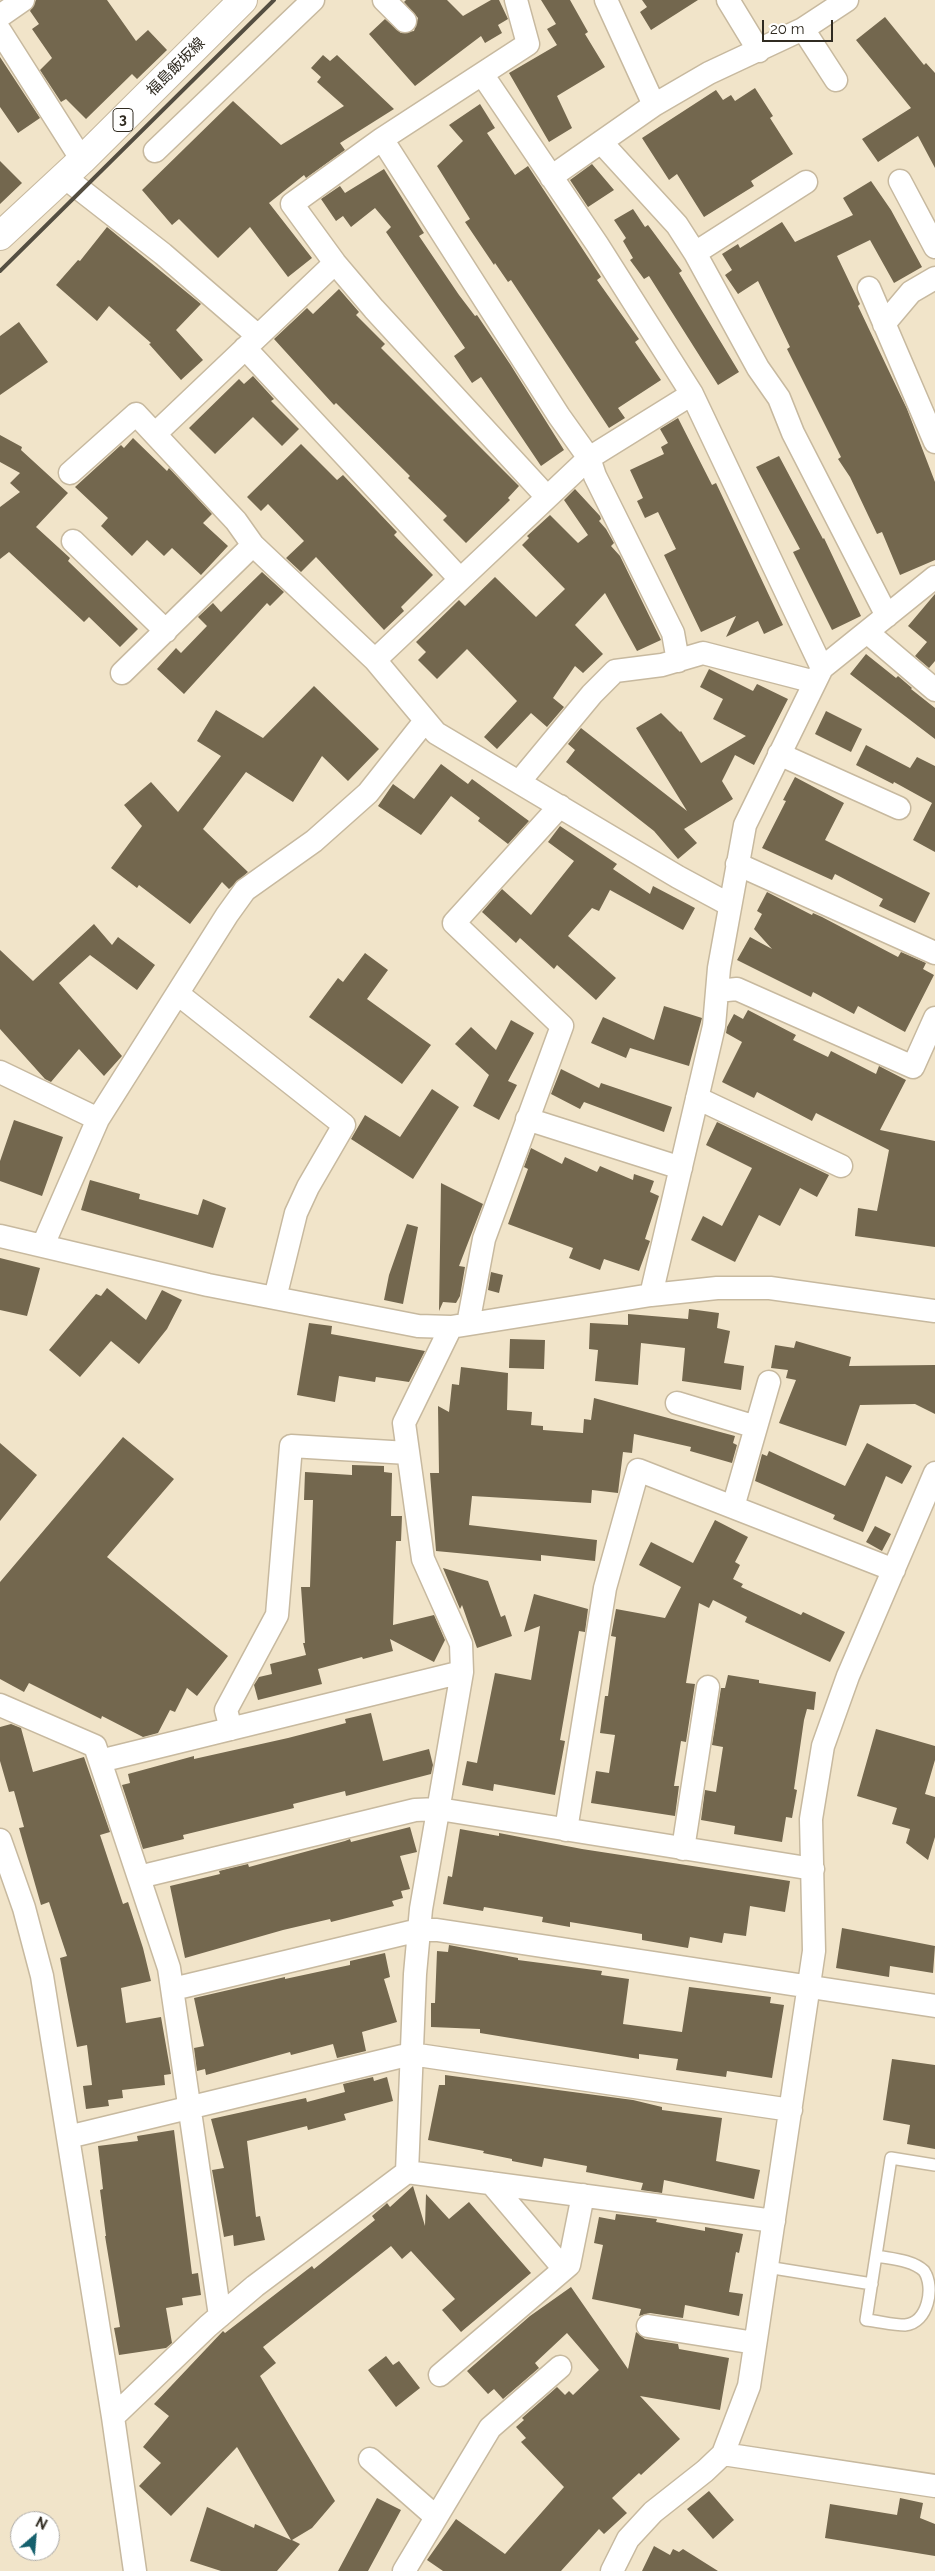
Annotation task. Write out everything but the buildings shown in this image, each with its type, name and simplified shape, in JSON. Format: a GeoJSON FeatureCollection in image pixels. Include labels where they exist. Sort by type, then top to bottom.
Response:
{"type":"FeatureCollection","features":[{"type":"Feature","properties":{"kind":"main road","name":"福島飯坂線"},"geometry":{"type":"LineString","coordinates":[[0,236],[243,0]]}},
{"type":"Feature","properties":{"kind":"street"},"geometry":{"type":"LineString","coordinates":[[0,16],[23,0]]}},
{"type":"Feature","properties":{"kind":"street"},"geometry":{"type":"LineString","coordinates":[[155,151],[313,0]]}},
{"type":"Feature","properties":{"kind":"street"},"geometry":{"type":"LineString","coordinates":[[384,0],[405,21]]}},
{"type":"Feature","properties":{"kind":"street"},"geometry":{"type":"LineString","coordinates":[[516,0],[528,44],[382,139],[292,204],[334,263],[417,359],[547,497]]}},
{"type":"Feature","properties":{"kind":"street"},"geometry":{"type":"LineString","coordinates":[[606,0],[654,105]]}},
{"type":"Feature","properties":{"kind":"street"},"geometry":{"type":"LineString","coordinates":[[728,0],[759,51]]}},
{"type":"Feature","properties":{"kind":"street"},"geometry":{"type":"LineString","coordinates":[[551,177],[654,105],[709,73],[803,29],[847,0]]}},
{"type":"Feature","properties":{"kind":"street"},"geometry":{"type":"LineString","coordinates":[[803,29],[836,80]]}},
{"type":"Feature","properties":{"kind":"street"},"geometry":{"type":"LineString","coordinates":[[0,31],[72,168],[252,342],[460,580]]}},
{"type":"Feature","properties":{"kind":"street"},"geometry":{"type":"LineString","coordinates":[[482,74],[692,394],[818,675]]}},
{"type":"Feature","properties":{"kind":"street"},"geometry":{"type":"LineString","coordinates":[[382,139],[559,416],[590,458],[595,476],[673,634],[678,661]]}},
{"type":"Feature","properties":{"kind":"street"},"geometry":{"type":"LineString","coordinates":[[601,142],[677,225],[695,253],[758,368],[778,398],[793,433],[886,616]]}},
{"type":"Feature","properties":{"kind":"street"},"geometry":{"type":"LineString","coordinates":[[900,181],[935,248]]}},
{"type":"Feature","properties":{"kind":"street"},"geometry":{"type":"LineString","coordinates":[[695,253],[806,182]]}},
{"type":"Feature","properties":{"kind":"street"},"geometry":{"type":"LineString","coordinates":[[155,434],[334,263]]}},
{"type":"Feature","properties":{"kind":"street"},"geometry":{"type":"LineString","coordinates":[[884,324],[911,292],[935,278]]}},
{"type":"Feature","properties":{"kind":"street"},"geometry":{"type":"LineString","coordinates":[[869,288],[935,442]]}},
{"type":"Feature","properties":{"kind":"street"},"geometry":{"type":"LineString","coordinates":[[375,660],[590,458],[692,394]]}},
{"type":"Feature","properties":{"kind":"street"},"geometry":{"type":"LineString","coordinates":[[70,473],[136,414],[236,521],[253,545],[375,660],[436,733],[678,877],[730,905]]}},
{"type":"Feature","properties":{"kind":"street"},"geometry":{"type":"LineString","coordinates":[[73,541],[166,631]]}},
{"type":"Feature","properties":{"kind":"street"},"geometry":{"type":"LineString","coordinates":[[122,673],[253,545]]}},
{"type":"Feature","properties":{"kind":"street"},"geometry":{"type":"LineString","coordinates":[[651,1295],[714,1026],[717,991],[730,905],[745,824],[818,675],[886,616],[935,577]]}},
{"type":"Feature","properties":{"kind":"street"},"geometry":{"type":"LineString","coordinates":[[867,632],[935,690]]}},
{"type":"Feature","properties":{"kind":"street"},"geometry":{"type":"LineString","coordinates":[[519,782],[592,694],[614,671],[662,665],[703,653],[818,675]]}},
{"type":"Feature","properties":{"kind":"street"},"geometry":{"type":"LineString","coordinates":[[43,1245],[98,1119],[226,915],[245,890],[314,841],[368,793],[425,721]]}},
{"type":"Feature","properties":{"kind":"street"},"geometry":{"type":"LineString","coordinates":[[779,754],[899,808]]}},
{"type":"Feature","properties":{"kind":"street"},"geometry":{"type":"LineString","coordinates":[[406,2172],[419,1930],[462,1672],[461,1644],[423,1559],[404,1423],[459,1326],[484,1240],[562,1026],[454,923],[560,806]]}},
{"type":"Feature","properties":{"kind":"street"},"geometry":{"type":"LineString","coordinates":[[737,864],[935,953]]}},
{"type":"Feature","properties":{"kind":"street"},"geometry":{"type":"LineString","coordinates":[[717,991],[737,989],[912,1068],[935,1018]]}},
{"type":"Feature","properties":{"kind":"street"},"geometry":{"type":"LineString","coordinates":[[178,994],[344,1126],[308,1187],[296,1213],[275,1298]]}},
{"type":"Feature","properties":{"kind":"street"},"geometry":{"type":"LineString","coordinates":[[0,1072],[98,1119]]}},
{"type":"Feature","properties":{"kind":"street"},"geometry":{"type":"LineString","coordinates":[[697,1098],[841,1166]]}},
{"type":"Feature","properties":{"kind":"street"},"geometry":{"type":"LineString","coordinates":[[528,1120],[681,1168]]}},
{"type":"Feature","properties":{"kind":"street"},"geometry":{"type":"LineString","coordinates":[[0,1236],[208,1285],[418,1326],[459,1326],[651,1295],[717,1288],[770,1288],[935,1312]]}},
{"type":"Feature","properties":{"kind":"street"},"geometry":{"type":"LineString","coordinates":[[733,1507],[769,1382]]}},
{"type":"Feature","properties":{"kind":"street"},"geometry":{"type":"LineString","coordinates":[[677,1403],[756,1427]]}},
{"type":"Feature","properties":{"kind":"street"},"geometry":{"type":"LineString","coordinates":[[231,1729],[226,1710],[277,1615],[292,1446],[408,1453]]}},
{"type":"Feature","properties":{"kind":"street"},"geometry":{"type":"LineString","coordinates":[[566,1830],[605,1588],[638,1470],[894,1570]]}},
{"type":"Feature","properties":{"kind":"street"},"geometry":{"type":"LineString","coordinates":[[612,2571],[628,2540],[653,2512],[705,2471],[723,2454],[749,2386],[814,1951],[811,1819],[823,1746],[848,1676],[935,1473]]}},
{"type":"Feature","properties":{"kind":"street"},"geometry":{"type":"LineString","coordinates":[[100,1760],[462,1672]]}},
{"type":"Feature","properties":{"kind":"street"},"geometry":{"type":"LineString","coordinates":[[684,1849],[708,1687]]}},
{"type":"Feature","properties":{"kind":"street"},"geometry":{"type":"LineString","coordinates":[[0,1705],[95,1746],[169,1968],[220,2316]]}},
{"type":"Feature","properties":{"kind":"street"},"geometry":{"type":"LineString","coordinates":[[139,1877],[415,1810],[438,1809],[813,1869]]}},
{"type":"Feature","properties":{"kind":"street"},"geometry":{"type":"LineString","coordinates":[[0,1840],[24,1908],[42,1976],[113,2417],[135,2571]]}},
{"type":"Feature","properties":{"kind":"street"},"geometry":{"type":"LineString","coordinates":[[172,1989],[419,1930],[437,1930],[935,2006]]}},
{"type":"Feature","properties":{"kind":"street"},"geometry":{"type":"LineString","coordinates":[[68,2137],[411,2054],[790,2110]]}},
{"type":"Feature","properties":{"kind":"street"},"geometry":{"type":"LineString","coordinates":[[113,2417],[220,2316],[255,2286],[406,2172],[774,2221]]}},
{"type":"Feature","properties":{"kind":"street"},"geometry":{"type":"LineString","coordinates":[[491,2183],[564,2269]]}},
{"type":"Feature","properties":{"kind":"street"},"geometry":{"type":"LineString","coordinates":[[440,2375],[568,2265],[583,2196]]}},
{"type":"Feature","properties":{"kind":"street"},"geometry":{"type":"LineString","coordinates":[[648,2326],[755,2343]]}},
{"type":"Feature","properties":{"kind":"street"},"geometry":{"type":"LineString","coordinates":[[404,2571],[490,2428],[560,2367]]}},
{"type":"Feature","properties":{"kind":"street"},"geometry":{"type":"LineString","coordinates":[[723,2454],[935,2486]]}},
{"type":"Feature","properties":{"kind":"street"},"geometry":{"type":"LineString","coordinates":[[370,2459],[436,2517]]}},
{"type":"Feature","properties":{"kind":"lane"},"geometry":{"type":"LineString","coordinates":[[877,2256],[908,2262],[924,2271],[932,2282],[933,2296],[925,2312],[917,2321],[905,2324],[866,2320],[891,2158],[935,2165]]}},
{"type":"Feature","properties":{"kind":"lane"},"geometry":{"type":"LineString","coordinates":[[766,2267],[872,2284]]}},
{"type":"Feature","properties":{"kind":"railway"},"geometry":{"type":"LineString","coordinates":[[0,271],[274,0]]}}]}
